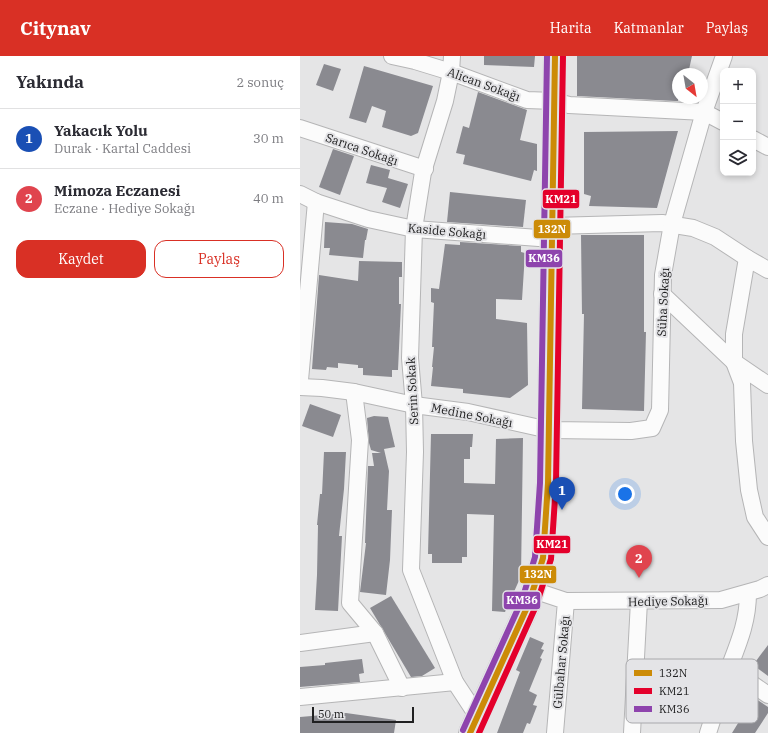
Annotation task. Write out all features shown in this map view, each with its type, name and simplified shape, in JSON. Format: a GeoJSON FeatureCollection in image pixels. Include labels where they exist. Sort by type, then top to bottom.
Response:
{"type":"FeatureCollection","features":[{"type":"Feature","properties":{"kind":"main road"},"geometry":{"type":"LineString","coordinates":[[474,725],[529,603],[543,558],[548,483],[554,56]]}},
{"type":"Feature","properties":{"kind":"street","name":"Alican Sokağı"},"geometry":{"type":"LineString","coordinates":[[392,56],[415,61],[451,64],[527,100],[554,102],[568,105],[704,112]]}},
{"type":"Feature","properties":{"kind":"street","name":"Süha Sokağı"},"geometry":{"type":"LineString","coordinates":[[549,430],[632,431],[652,428],[660,410],[663,276],[672,224],[704,112],[724,56]]}},
{"type":"Feature","properties":{"kind":"street","name":"Serin Sokak"},"geometry":{"type":"LineString","coordinates":[[451,64],[445,102],[425,170],[414,229],[410,358],[414,405],[415,452],[411,570],[474,725]]}},
{"type":"Feature","properties":{"kind":"street"},"geometry":{"type":"LineString","coordinates":[[704,112],[720,120]]}},
{"type":"Feature","properties":{"kind":"street","name":"Sarıca Sokağı"},"geometry":{"type":"LineString","coordinates":[[300,128],[425,170]]}},
{"type":"Feature","properties":{"kind":"street"},"geometry":{"type":"LineString","coordinates":[[755,140],[768,147]]}},
{"type":"Feature","properties":{"kind":"street","name":"Kaside Sokağı"},"geometry":{"type":"LineString","coordinates":[[300,194],[316,202],[368,219],[414,229],[552,232],[662,223],[672,224],[693,228],[715,237],[768,270]]}},
{"type":"Feature","properties":{"kind":"street"},"geometry":{"type":"LineString","coordinates":[[300,380],[316,202]]}},
{"type":"Feature","properties":{"kind":"street"},"geometry":{"type":"LineString","coordinates":[[747,258],[734,334],[734,362],[742,382],[744,441],[749,490],[755,517],[768,537]]}},
{"type":"Feature","properties":{"kind":"street"},"geometry":{"type":"LineString","coordinates":[[662,294],[734,362],[768,385]]}},
{"type":"Feature","properties":{"kind":"street","name":"Medine Sokağı"},"geometry":{"type":"LineString","coordinates":[[300,387],[354,392],[414,405],[468,412],[549,430]]}},
{"type":"Feature","properties":{"kind":"street"},"geometry":{"type":"LineString","coordinates":[[354,392],[360,440],[350,603],[375,633],[402,688]]}},
{"type":"Feature","properties":{"kind":"street","name":"Hediye Sokağı"},"geometry":{"type":"LineString","coordinates":[[566,601],[721,600],[748,593],[768,585]]}},
{"type":"Feature","properties":{"kind":"street","name":"Gülbahar Sokağı"},"geometry":{"type":"LineString","coordinates":[[533,590],[566,601],[555,733]]}},
{"type":"Feature","properties":{"kind":"street"},"geometry":{"type":"LineString","coordinates":[[733,659],[742,634],[748,610],[748,593]]}},
{"type":"Feature","properties":{"kind":"street"},"geometry":{"type":"LineString","coordinates":[[636,659],[639,601]]}},
{"type":"Feature","properties":{"kind":"street"},"geometry":{"type":"LineString","coordinates":[[300,643],[375,633]]}},
{"type":"Feature","properties":{"kind":"street"},"geometry":{"type":"LineString","coordinates":[[300,697],[456,682]]}},
{"type":"Feature","properties":{"kind":"street"},"geometry":{"type":"LineString","coordinates":[[758,688],[768,695]]}},
{"type":"Feature","properties":{"kind":"street"},"geometry":{"type":"LineString","coordinates":[[632,733],[633,723]]}},
{"type":"Feature","properties":{"kind":"street"},"geometry":{"type":"LineString","coordinates":[[708,733],[711,723]]}},
{"type":"Feature","properties":{"kind":"building"},"geometry":{"type":"Polygon","coordinates":[[[484,56],[535,56],[534,67],[484,65],[484,56]]]}},
{"type":"Feature","properties":{"kind":"building"},"geometry":{"type":"Polygon","coordinates":[[[577,56],[692,56],[689,68],[672,68],[672,101],[577,96],[577,56]]]}},
{"type":"Feature","properties":{"kind":"building"},"geometry":{"type":"Polygon","coordinates":[[[324,64],[341,69],[333,91],[316,85],[324,64]]]}},
{"type":"Feature","properties":{"kind":"building"},"geometry":{"type":"Polygon","coordinates":[[[364,66],[433,86],[418,133],[411,136],[382,127],[386,111],[372,106],[366,123],[349,118],[364,66]]]}},
{"type":"Feature","properties":{"kind":"building"},"geometry":{"type":"Polygon","coordinates":[[[478,92],[527,110],[520,140],[537,144],[537,171],[534,170],[531,181],[463,164],[465,155],[456,153],[463,126],[469,128],[478,92]]]}},
{"type":"Feature","properties":{"kind":"building"},"geometry":{"type":"Polygon","coordinates":[[[678,131],[657,208],[589,206],[591,196],[584,194],[584,132],[678,131]]]}},
{"type":"Feature","properties":{"kind":"building"},"geometry":{"type":"Polygon","coordinates":[[[333,149],[354,156],[340,195],[319,187],[333,149]]]}},
{"type":"Feature","properties":{"kind":"building"},"geometry":{"type":"Polygon","coordinates":[[[371,165],[390,170],[388,178],[408,184],[400,208],[382,202],[387,188],[366,183],[371,165]]]}},
{"type":"Feature","properties":{"kind":"building"},"geometry":{"type":"Polygon","coordinates":[[[450,192],[526,200],[523,227],[447,222],[450,192]]]}},
{"type":"Feature","properties":{"kind":"building"},"geometry":{"type":"Polygon","coordinates":[[[325,222],[352,224],[368,229],[363,258],[329,255],[330,248],[324,248],[325,222]]]}},
{"type":"Feature","properties":{"kind":"building"},"geometry":{"type":"Polygon","coordinates":[[[581,235],[644,235],[644,332],[646,332],[644,411],[582,409],[584,314],[582,314],[581,235]]]}},
{"type":"Feature","properties":{"kind":"building"},"geometry":{"type":"Polygon","coordinates":[[[460,242],[521,246],[521,252],[525,253],[522,300],[496,299],[496,319],[527,323],[528,385],[510,398],[463,393],[463,389],[431,386],[434,347],[432,347],[434,303],[431,302],[431,288],[439,289],[445,244],[460,245],[460,242]]]}},
{"type":"Feature","properties":{"kind":"building"},"geometry":{"type":"Polygon","coordinates":[[[359,261],[402,262],[402,277],[399,277],[399,304],[401,304],[398,370],[392,370],[392,377],[363,375],[363,368],[358,368],[358,365],[338,363],[338,368],[327,367],[326,370],[312,369],[319,275],[358,281],[359,261]]]}},
{"type":"Feature","properties":{"kind":"building"},"geometry":{"type":"Polygon","coordinates":[[[310,404],[341,415],[333,437],[302,426],[310,404]]]}},
{"type":"Feature","properties":{"kind":"building"},"geometry":{"type":"Polygon","coordinates":[[[374,416],[388,417],[395,447],[384,449],[389,471],[387,510],[392,510],[390,560],[386,595],[360,592],[366,543],[368,466],[374,466],[372,453],[381,453],[371,450],[369,443],[367,418],[374,416]]]}},
{"type":"Feature","properties":{"kind":"building"},"geometry":{"type":"Polygon","coordinates":[[[431,434],[473,434],[472,447],[470,447],[470,459],[464,459],[464,483],[495,484],[496,439],[523,438],[521,576],[505,612],[492,611],[494,515],[467,514],[467,557],[462,557],[462,563],[432,563],[432,554],[428,554],[431,434]]]}},
{"type":"Feature","properties":{"kind":"building"},"geometry":{"type":"Polygon","coordinates":[[[324,452],[346,452],[339,536],[342,536],[338,611],[315,610],[317,525],[320,494],[322,494],[324,452]]]}},
{"type":"Feature","properties":{"kind":"building"},"geometry":{"type":"Polygon","coordinates":[[[391,596],[435,668],[422,676],[411,677],[370,608],[391,596]]]}},
{"type":"Feature","properties":{"kind":"building"},"geometry":{"type":"Polygon","coordinates":[[[530,637],[544,643],[541,649],[544,650],[540,658],[542,659],[529,691],[537,695],[533,705],[537,706],[530,724],[527,723],[523,733],[497,733],[520,672],[516,670],[530,637]]]}},
{"type":"Feature","properties":{"kind":"building"},"geometry":{"type":"Polygon","coordinates":[[[768,645],[768,676],[758,669],[758,659],[768,645]]]}},
{"type":"Feature","properties":{"kind":"building"},"geometry":{"type":"Polygon","coordinates":[[[362,659],[364,673],[359,674],[360,682],[300,687],[300,667],[325,665],[325,663],[362,659]]]}},
{"type":"Feature","properties":{"kind":"building"},"geometry":{"type":"Polygon","coordinates":[[[758,700],[768,707],[768,713],[755,733],[732,733],[738,723],[758,723],[758,700]]]}},
{"type":"Feature","properties":{"kind":"building"},"geometry":{"type":"Polygon","coordinates":[[[346,713],[396,720],[394,733],[300,733],[300,717],[346,713]]]}},
{"type":"Feature","properties":{"kind":"transit line","name":"KM36"},"geometry":{"type":"LineString","coordinates":[[463,730],[522,600],[535,557],[540,483],[547,56]]}},
{"type":"Feature","properties":{"kind":"transit line","name":"132N"},"geometry":{"type":"LineString","coordinates":[[470,733],[529,603],[543,558],[548,483],[555,56]]}},
{"type":"Feature","properties":{"kind":"transit line","name":"KM21"},"geometry":{"type":"LineString","coordinates":[[479,733],[536,606],[551,559],[556,483],[563,56]]}},
{"type":"Feature","properties":{"kind":"place","name":"Yakacık Yolu"},"geometry":{"type":"Point","coordinates":[562,510]}},
{"type":"Feature","properties":{"kind":"place","name":"Mimoza Eczanesi"},"geometry":{"type":"Point","coordinates":[639,578]}}]}
